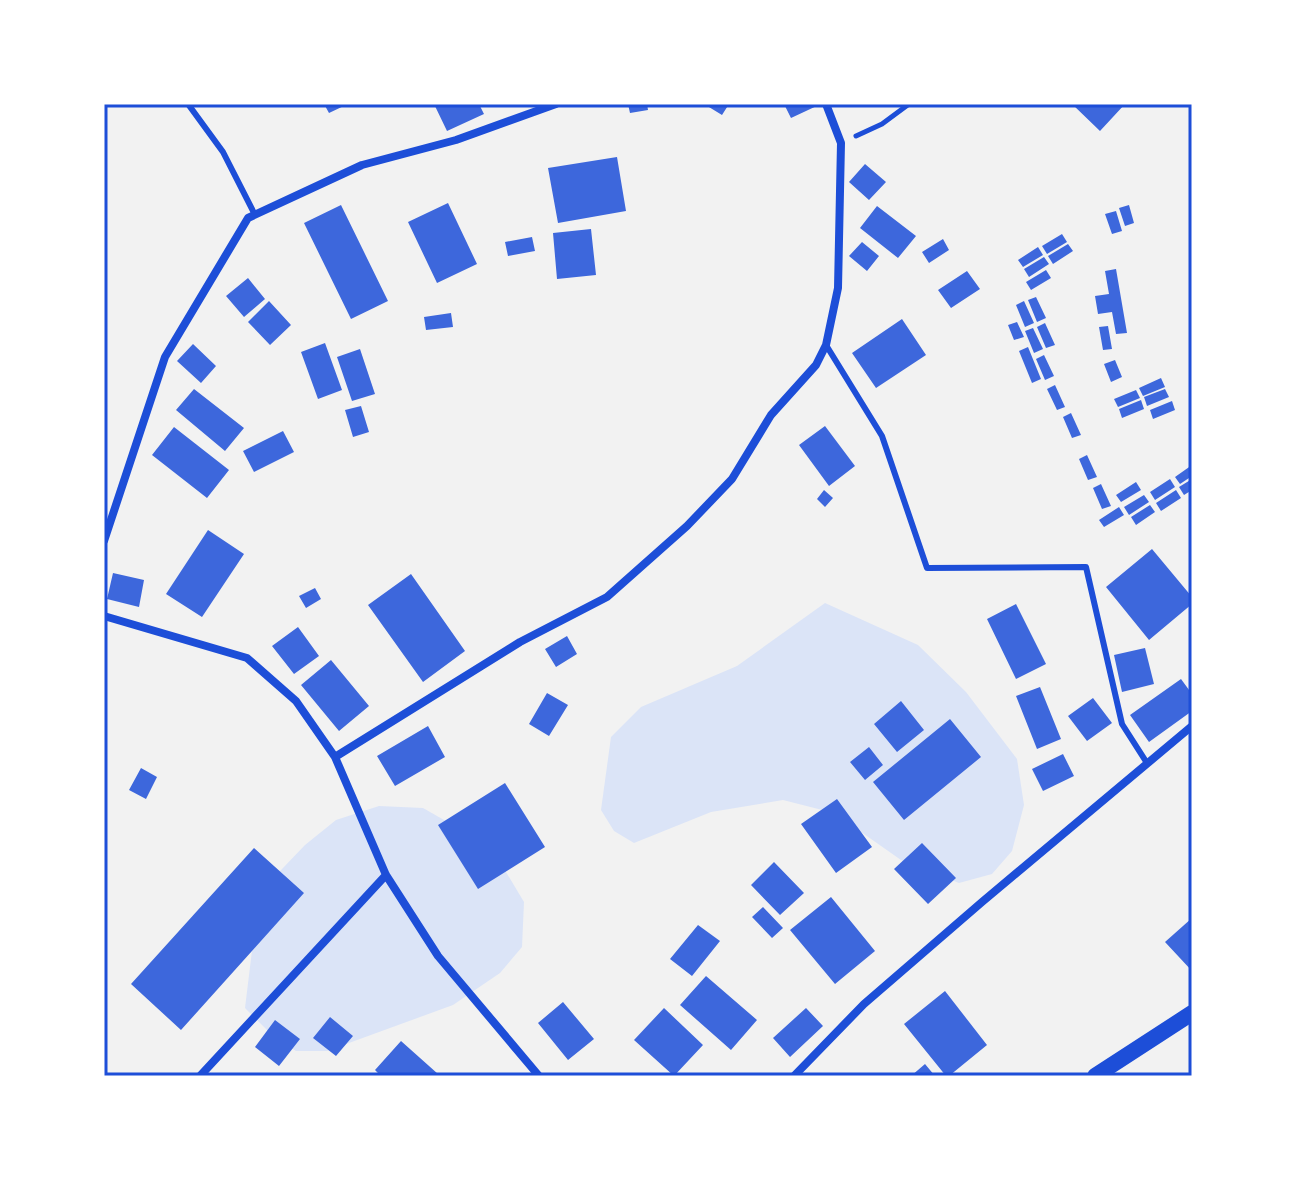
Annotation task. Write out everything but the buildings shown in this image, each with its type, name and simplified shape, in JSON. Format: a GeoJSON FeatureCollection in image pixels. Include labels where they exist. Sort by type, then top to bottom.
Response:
{"type":"FeatureCollection","features":[{"type":"Feature","properties":{"kind":"main road"},"geometry":{"type":"LineString","coordinates":[[1095,1076],[1192,1013]]}},
{"type":"Feature","properties":{"kind":"street"},"geometry":{"type":"LineString","coordinates":[[104,541],[165,357],[248,218],[362,165],[456,140],[556,104]]}},
{"type":"Feature","properties":{"kind":"street"},"geometry":{"type":"LineString","coordinates":[[335,757],[520,642],[607,597],[687,526],[732,479],[771,415],[816,365],[826,345],[838,288],[841,143],[826,104]]}},
{"type":"Feature","properties":{"kind":"street"},"geometry":{"type":"LineString","coordinates":[[104,616],[247,658],[296,701],[335,757],[386,875],[438,956],[539,1076]]}},
{"type":"Feature","properties":{"kind":"street"},"geometry":{"type":"LineString","coordinates":[[794,1076],[864,1004],[1192,726]]}},
{"type":"Feature","properties":{"kind":"street"},"geometry":{"type":"LineString","coordinates":[[200,1076],[386,875]]}},
{"type":"Feature","properties":{"kind":"lane"},"geometry":{"type":"LineString","coordinates":[[188,104],[223,152],[255,215]]}},
{"type":"Feature","properties":{"kind":"lane"},"geometry":{"type":"LineString","coordinates":[[826,345],[882,436],[927,568],[1086,567],[1122,724],[1147,763]]}},
{"type":"Feature","properties":{"kind":"path"},"geometry":{"type":"LineString","coordinates":[[841,143],[882,124],[909,104]]}},
{"type":"Feature","properties":{"kind":"shaded area"},"geometry":{"type":"Polygon","coordinates":[[[825,603],[918,645],[966,692],[1017,759],[1024,805],[1012,851],[992,874],[959,883],[901,860],[834,813],[783,800],[711,812],[634,843],[614,831],[601,810],[611,737],[641,707],[737,666],[825,603]]]}},
{"type":"Feature","properties":{"kind":"shaded area"},"geometry":{"type":"Polygon","coordinates":[[[379,806],[423,808],[465,832],[500,862],[524,902],[522,947],[500,973],[453,1005],[327,1051],[296,1051],[273,1036],[245,1008],[259,893],[305,845],[336,820],[379,806]]]}}]}
